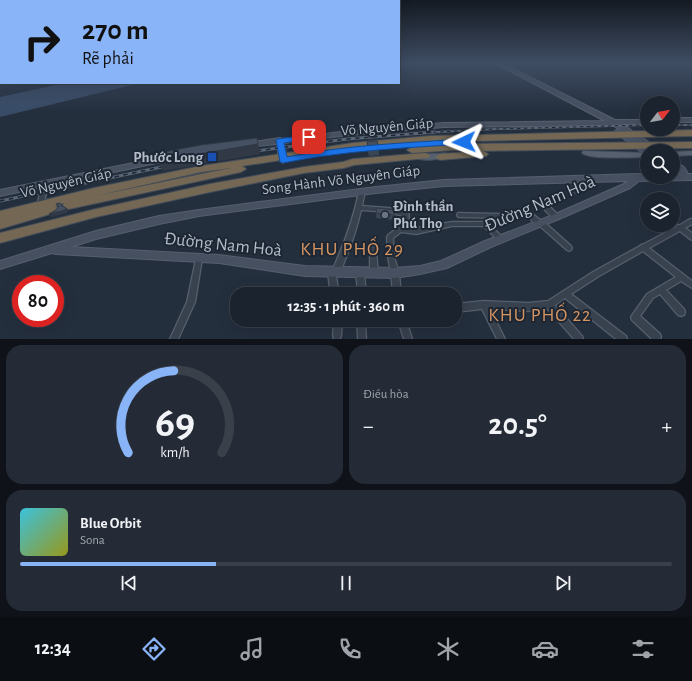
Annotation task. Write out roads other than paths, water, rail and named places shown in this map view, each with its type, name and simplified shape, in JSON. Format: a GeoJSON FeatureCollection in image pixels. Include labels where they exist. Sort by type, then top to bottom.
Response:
{"type":"FeatureCollection","features":[{"type":"Feature","properties":{"kind":"highway","name":"Võ Nguyên Giáp"},"geometry":{"type":"LineString","coordinates":[[653,144],[692,133]]}},
{"type":"Feature","properties":{"kind":"highway","name":"Võ Nguyên Giáp"},"geometry":{"type":"LineString","coordinates":[[658,144],[692,138]]}},
{"type":"Feature","properties":{"kind":"highway","name":"Võ Nguyên Giáp"},"geometry":{"type":"LineString","coordinates":[[69,205],[319,150],[353,146],[430,139],[640,146]]}},
{"type":"Feature","properties":{"kind":"highway","name":"Võ Nguyên Giáp"},"geometry":{"type":"LineString","coordinates":[[0,215],[94,192],[201,169],[265,158],[283,158],[441,142],[522,140],[640,146]]}},
{"type":"Feature","properties":{"kind":"highway","name":"Võ Nguyên Giáp"},"geometry":{"type":"LineString","coordinates":[[680,145],[692,147]]}},
{"type":"Feature","properties":{"kind":"highway","name":"Võ Nguyên Giáp"},"geometry":{"type":"LineString","coordinates":[[479,152],[640,146]]}},
{"type":"Feature","properties":{"kind":"highway","name":"Võ Nguyên Giáp"},"geometry":{"type":"LineString","coordinates":[[0,233],[216,182],[342,160],[352,156],[373,153],[441,147],[479,152],[586,153],[640,147]]}},
{"type":"Feature","properties":{"kind":"highway","name":"Võ Nguyên Giáp"},"geometry":{"type":"LineString","coordinates":[[680,147],[692,147]]}},
{"type":"Feature","properties":{"kind":"highway"},"geometry":{"type":"LineString","coordinates":[[310,155],[319,150]]}},
{"type":"Feature","properties":{"kind":"highway"},"geometry":{"type":"LineString","coordinates":[[440,155],[479,152]]}},
{"type":"Feature","properties":{"kind":"highway"},"geometry":{"type":"LineString","coordinates":[[0,238],[96,213],[210,188],[304,170],[344,165],[353,162],[425,156]]}},
{"type":"Feature","properties":{"kind":"highway"},"geometry":{"type":"LineString","coordinates":[[342,160],[353,162]]}},
{"type":"Feature","properties":{"kind":"highway"},"geometry":{"type":"LineString","coordinates":[[94,192],[126,192]]}},
{"type":"Feature","properties":{"kind":"highway","name":"Võ Nguyên Giáp"},"geometry":{"type":"LineString","coordinates":[[0,224],[53,209]]}},
{"type":"Feature","properties":{"kind":"main road"},"geometry":{"type":"LineString","coordinates":[[522,79],[606,121],[643,144]]}},
{"type":"Feature","properties":{"kind":"main road"},"geometry":{"type":"LineString","coordinates":[[527,79],[606,121],[643,144]]}},
{"type":"Feature","properties":{"kind":"main road"},"geometry":{"type":"LineString","coordinates":[[680,120],[692,120]]}},
{"type":"Feature","properties":{"kind":"main road"},"geometry":{"type":"LineString","coordinates":[[241,146],[349,132],[451,125],[640,121]]}},
{"type":"Feature","properties":{"kind":"main road"},"geometry":{"type":"LineString","coordinates":[[349,132],[353,146]]}},
{"type":"Feature","properties":{"kind":"main road"},"geometry":{"type":"LineString","coordinates":[[280,140],[283,158]]}},
{"type":"Feature","properties":{"kind":"main road"},"geometry":{"type":"LineString","coordinates":[[680,154],[692,153]]}},
{"type":"Feature","properties":{"kind":"main road"},"geometry":{"type":"LineString","coordinates":[[414,156],[424,158],[440,155]]}},
{"type":"Feature","properties":{"kind":"main road"},"geometry":{"type":"LineString","coordinates":[[0,193],[176,156]]}},
{"type":"Feature","properties":{"kind":"main road"},"geometry":{"type":"LineString","coordinates":[[680,168],[690,179]]}},
{"type":"Feature","properties":{"kind":"main road"},"geometry":{"type":"LineString","coordinates":[[680,174],[690,179]]}},
{"type":"Feature","properties":{"kind":"main road","name":"Song Hành Võ Nguyên Giáp"},"geometry":{"type":"LineString","coordinates":[[0,265],[117,230],[179,216],[362,192],[444,184],[638,178],[690,179]]}},
{"type":"Feature","properties":{"kind":"main road","name":"Đường Nam Hoà"},"geometry":{"type":"LineString","coordinates":[[49,250],[219,259],[305,271],[395,273],[420,270],[443,265],[627,186],[638,178]]}},
{"type":"Feature","properties":{"kind":"main road","name":"Võ Nguyên Giáp"},"geometry":{"type":"LineString","coordinates":[[0,211],[16,211]]}},
{"type":"Feature","properties":{"kind":"street"},"geometry":{"type":"LineString","coordinates":[[40,205],[46,183]]}},
{"type":"Feature","properties":{"kind":"street"},"geometry":{"type":"LineString","coordinates":[[334,287],[334,272],[353,231],[360,208],[362,192]]}},
{"type":"Feature","properties":{"kind":"street"},"geometry":{"type":"LineString","coordinates":[[360,208],[390,210],[406,214],[404,224],[401,229],[390,237],[391,257],[396,287]]}},
{"type":"Feature","properties":{"kind":"street"},"geometry":{"type":"LineString","coordinates":[[547,208],[556,217]]}},
{"type":"Feature","properties":{"kind":"street"},"geometry":{"type":"LineString","coordinates":[[460,214],[501,216],[529,214],[569,248]]}},
{"type":"Feature","properties":{"kind":"street"},"geometry":{"type":"LineString","coordinates":[[680,227],[692,221]]}},
{"type":"Feature","properties":{"kind":"street"},"geometry":{"type":"LineString","coordinates":[[401,229],[416,231],[452,224],[485,224],[501,239]]}},
{"type":"Feature","properties":{"kind":"street"},"geometry":{"type":"LineString","coordinates":[[680,228],[692,237]]}},
{"type":"Feature","properties":{"kind":"street"},"geometry":{"type":"LineString","coordinates":[[462,307],[484,305],[528,307],[549,304],[596,274],[670,232]]}},
{"type":"Feature","properties":{"kind":"street"},"geometry":{"type":"LineString","coordinates":[[643,247],[692,285]]}},
{"type":"Feature","properties":{"kind":"street"},"geometry":{"type":"LineString","coordinates":[[373,250],[374,272]]}},
{"type":"Feature","properties":{"kind":"street"},"geometry":{"type":"LineString","coordinates":[[174,339],[194,289],[199,259]]}},
{"type":"Feature","properties":{"kind":"street"},"geometry":{"type":"LineString","coordinates":[[360,272],[361,287]]}},
{"type":"Feature","properties":{"kind":"street"},"geometry":{"type":"LineString","coordinates":[[655,339],[657,337],[635,317],[650,296],[682,277]]}},
{"type":"Feature","properties":{"kind":"street"},"geometry":{"type":"LineString","coordinates":[[661,289],[681,312]]}},
{"type":"Feature","properties":{"kind":"street"},"geometry":{"type":"LineString","coordinates":[[566,294],[622,339]]}},
{"type":"Feature","properties":{"kind":"street"},"geometry":{"type":"LineString","coordinates":[[549,304],[579,339]]}},
{"type":"Feature","properties":{"kind":"street"},"geometry":{"type":"LineString","coordinates":[[484,305],[501,339]]}},
{"type":"Feature","properties":{"kind":"street"},"geometry":{"type":"LineString","coordinates":[[337,336],[338,327]]}},
{"type":"Feature","properties":{"kind":"street"},"geometry":{"type":"LineString","coordinates":[[361,327],[362,339]]}},
{"type":"Feature","properties":{"kind":"street"},"geometry":{"type":"LineString","coordinates":[[404,327],[408,339]]}},
{"type":"Feature","properties":{"kind":"water"},"geometry":{"type":"Polygon","coordinates":[[[60,84],[136,84],[0,117],[0,97],[60,84]]]}},
{"type":"Feature","properties":{"kind":"railway"},"geometry":{"type":"LineString","coordinates":[[429,133],[640,125]]}},
{"type":"Feature","properties":{"kind":"railway"},"geometry":{"type":"LineString","coordinates":[[680,125],[692,125]]}},
{"type":"Feature","properties":{"kind":"railway"},"geometry":{"type":"LineString","coordinates":[[429,133],[435,132]]}},
{"type":"Feature","properties":{"kind":"railway"},"geometry":{"type":"LineString","coordinates":[[419,133],[429,133]]}},
{"type":"Feature","properties":{"kind":"railway"},"geometry":{"type":"LineString","coordinates":[[248,152],[347,139],[429,133]]}},
{"type":"Feature","properties":{"kind":"railway"},"geometry":{"type":"LineString","coordinates":[[0,201],[171,165]]}},
{"type":"Feature","properties":{"kind":"place","name":"Phước Long"},"geometry":{"type":"Point","coordinates":[212,157]}},
{"type":"Feature","properties":{"kind":"place","name":"Đình thần Phú Thọ"},"geometry":{"type":"Point","coordinates":[385,215]}},
{"type":"Feature","properties":{"kind":"district","name":"KHU PHỐ 29"},"geometry":{"type":"Point","coordinates":[352,249]}},
{"type":"Feature","properties":{"kind":"district","name":"KHU PHỐ 22"},"geometry":{"type":"Point","coordinates":[540,315]}}]}
